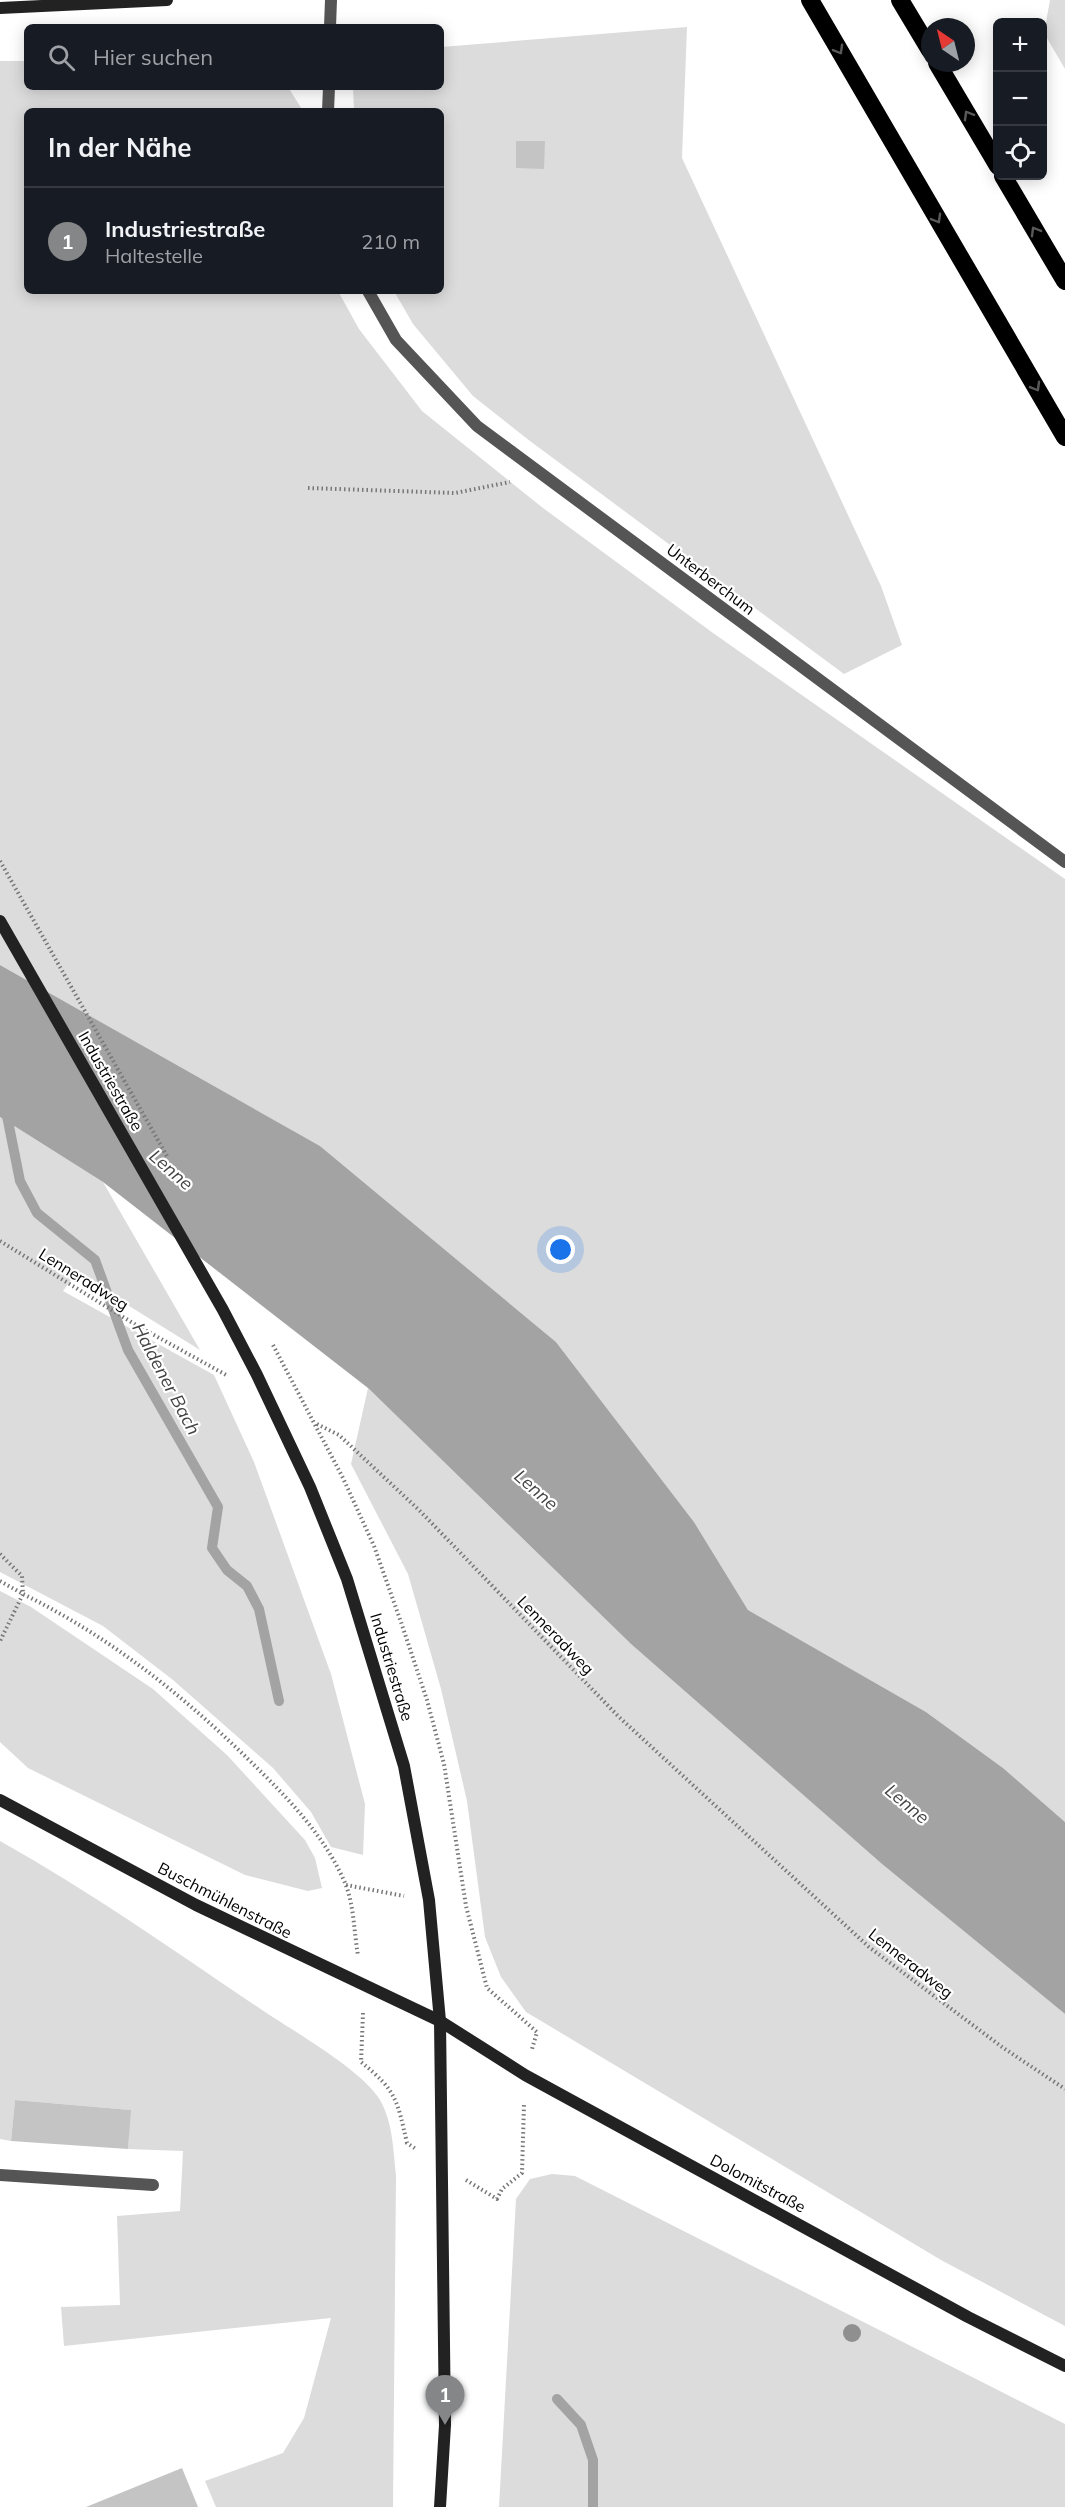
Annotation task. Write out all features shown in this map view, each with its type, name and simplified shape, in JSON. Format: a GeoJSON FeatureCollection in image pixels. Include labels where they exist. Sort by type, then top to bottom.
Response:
{"type":"FeatureCollection","features":[{"type":"Feature","properties":{"kind":"highway"},"geometry":{"type":"LineString","coordinates":[[810,0],[1065,437]]}},
{"type":"Feature","properties":{"kind":"highway"},"geometry":{"type":"LineString","coordinates":[[900,0],[921,35]]}},
{"type":"Feature","properties":{"kind":"highway"},"geometry":{"type":"LineString","coordinates":[[942,72],[993,158]]}},
{"type":"Feature","properties":{"kind":"highway"},"geometry":{"type":"LineString","coordinates":[[1005,180],[1065,281]]}},
{"type":"Feature","properties":{"kind":"main road"},"geometry":{"type":"LineString","coordinates":[[0,8],[167,0]]}},
{"type":"Feature","properties":{"kind":"main road","name":"Industriestraße"},"geometry":{"type":"LineString","coordinates":[[0,921],[223,1310],[257,1375],[310,1487],[348,1579],[405,1766],[429,1900],[440,2021],[445,2426],[440,2507]]}},
{"type":"Feature","properties":{"kind":"main road","name":"Buschmühlenstraße"},"geometry":{"type":"LineString","coordinates":[[0,1800],[196,1905],[440,2021]]}},
{"type":"Feature","properties":{"kind":"main road","name":"Dolomitstraße"},"geometry":{"type":"LineString","coordinates":[[440,2021],[525,2075],[968,2316],[1065,2366]]}},
{"type":"Feature","properties":{"kind":"street"},"geometry":{"type":"LineString","coordinates":[[330,24],[331,0]]}},
{"type":"Feature","properties":{"kind":"street"},"geometry":{"type":"LineString","coordinates":[[328,108],[329,90]]}},
{"type":"Feature","properties":{"kind":"street","name":"Unterberchum"},"geometry":{"type":"LineString","coordinates":[[370,294],[396,340],[477,426],[1065,862]]}},
{"type":"Feature","properties":{"kind":"street"},"geometry":{"type":"LineString","coordinates":[[0,2175],[153,2185]]}},
{"type":"Feature","properties":{"kind":"path"},"geometry":{"type":"LineString","coordinates":[[308,488],[456,493],[543,475]]}},
{"type":"Feature","properties":{"kind":"path","name":"Lenneradweg"},"geometry":{"type":"LineString","coordinates":[[0,1241],[136,1325],[234,1379]]}},
{"type":"Feature","properties":{"kind":"path","name":"Lenneradweg"},"geometry":{"type":"LineString","coordinates":[[307,1418],[339,1435],[411,1502],[619,1717],[869,1947],[1002,2047],[1065,2089]]}},
{"type":"Feature","properties":{"kind":"path"},"geometry":{"type":"LineString","coordinates":[[0,1554],[22,1576],[23,1594],[0,1641]]}},
{"type":"Feature","properties":{"kind":"path"},"geometry":{"type":"LineString","coordinates":[[0,1581],[63,1614],[100,1637],[166,1685],[216,1727],[279,1790],[321,1839],[346,1885]]}},
{"type":"Feature","properties":{"kind":"path"},"geometry":{"type":"LineString","coordinates":[[361,2062],[378,2076],[396,2098],[407,2144],[497,2199],[502,2189],[522,2173],[525,2075],[537,2032],[487,1988],[466,1906],[454,1816]]}},
{"type":"Feature","properties":{"kind":"shaded area"},"geometry":{"type":"Polygon","coordinates":[[[1050,0],[1065,0],[1065,69],[1047,38],[1047,18],[1050,0]]]}},
{"type":"Feature","properties":{"kind":"shaded area"},"geometry":{"type":"Polygon","coordinates":[[[687,27],[682,158],[881,586],[902,645],[844,674],[530,441],[473,396],[413,324],[396,294],[444,294],[444,108],[354,108],[353,90],[444,90],[444,47],[687,27]]]}},
{"type":"Feature","properties":{"kind":"shaded area"},"geometry":{"type":"Polygon","coordinates":[[[0,61],[24,61],[24,90],[290,90],[301,108],[24,108],[24,294],[340,294],[359,329],[422,411],[543,508],[713,633],[1065,879],[1065,1822],[1003,1768],[926,1712],[748,1610],[694,1522],[556,1342],[320,1146],[0,965],[0,61]]]}},
{"type":"Feature","properties":{"kind":"shaded area"},"geometry":{"type":"Polygon","coordinates":[[[0,1117],[103,1182],[200,1350],[76,1273],[63,1291],[214,1375],[254,1462],[331,1674],[365,1804],[363,1855],[331,1847],[311,1812],[273,1768],[173,1680],[103,1626],[0,1572],[0,1117]]]}},
{"type":"Feature","properties":{"kind":"shaded area"},"geometry":{"type":"Polygon","coordinates":[[[368,1388],[631,1644],[882,1864],[1065,2014],[1065,2326],[941,2260],[526,2012],[501,1977],[485,1937],[467,1801],[441,1689],[408,1574],[351,1464],[368,1388]]]}},
{"type":"Feature","properties":{"kind":"shaded area"},"geometry":{"type":"Polygon","coordinates":[[[0,1591],[31,1607],[153,1689],[227,1755],[305,1840],[315,1858],[322,1888],[308,1891],[245,1875],[28,1768],[0,1742],[0,1591]]]}},
{"type":"Feature","properties":{"kind":"shaded area"},"geometry":{"type":"Polygon","coordinates":[[[0,1841],[102,1903],[329,2054],[360,2077],[380,2100],[390,2127],[396,2175],[393,2507],[216,2507],[205,2481],[283,2453],[304,2418],[331,2318],[64,2346],[61,2307],[120,2305],[117,2216],[180,2211],[183,2151],[128,2149],[130,2110],[15,2100],[11,2141],[0,2139],[0,1841]]]}},
{"type":"Feature","properties":{"kind":"shaded area"},"geometry":{"type":"Polygon","coordinates":[[[552,2174],[575,2176],[1065,2424],[1065,2507],[499,2507],[516,2199],[530,2179],[552,2174]]]}},
{"type":"Feature","properties":{"kind":"water","name":"Lenne"},"geometry":{"type":"Polygon","coordinates":[[[0,965],[320,1146],[556,1342],[694,1522],[748,1610],[926,1712],[1003,1768],[1065,1822],[1065,2014],[882,1864],[631,1644],[368,1388],[103,1182],[0,1117],[0,965]]]}},
{"type":"Feature","properties":{"kind":"building"},"geometry":{"type":"Polygon","coordinates":[[[516,141],[545,141],[544,169],[516,168],[516,141]]]}},
{"type":"Feature","properties":{"kind":"building"},"geometry":{"type":"Polygon","coordinates":[[[15,2100],[131,2110],[128,2149],[11,2141],[15,2100]]]}},
{"type":"Feature","properties":{"kind":"building"},"geometry":{"type":"Polygon","coordinates":[[[182,2468],[198,2507],[86,2507],[182,2468]]]}},
{"type":"Feature","properties":{"kind":"waterway","name":"Haldener Bach"},"geometry":{"type":"LineString","coordinates":[[0,1081],[20,1181],[37,1213],[95,1260],[128,1350],[218,1507],[212,1548],[227,1570],[247,1586],[259,1609],[279,1701]]}},
{"type":"Feature","properties":{"kind":"waterway","name":"Haldener Bach"},"geometry":{"type":"LineString","coordinates":[[557,2399],[581,2425],[593,2460],[593,2507]]}},
{"type":"Feature","properties":{"kind":"place","name":"Industriestraße"},"geometry":{"type":"Point","coordinates":[445,2425]}}]}
